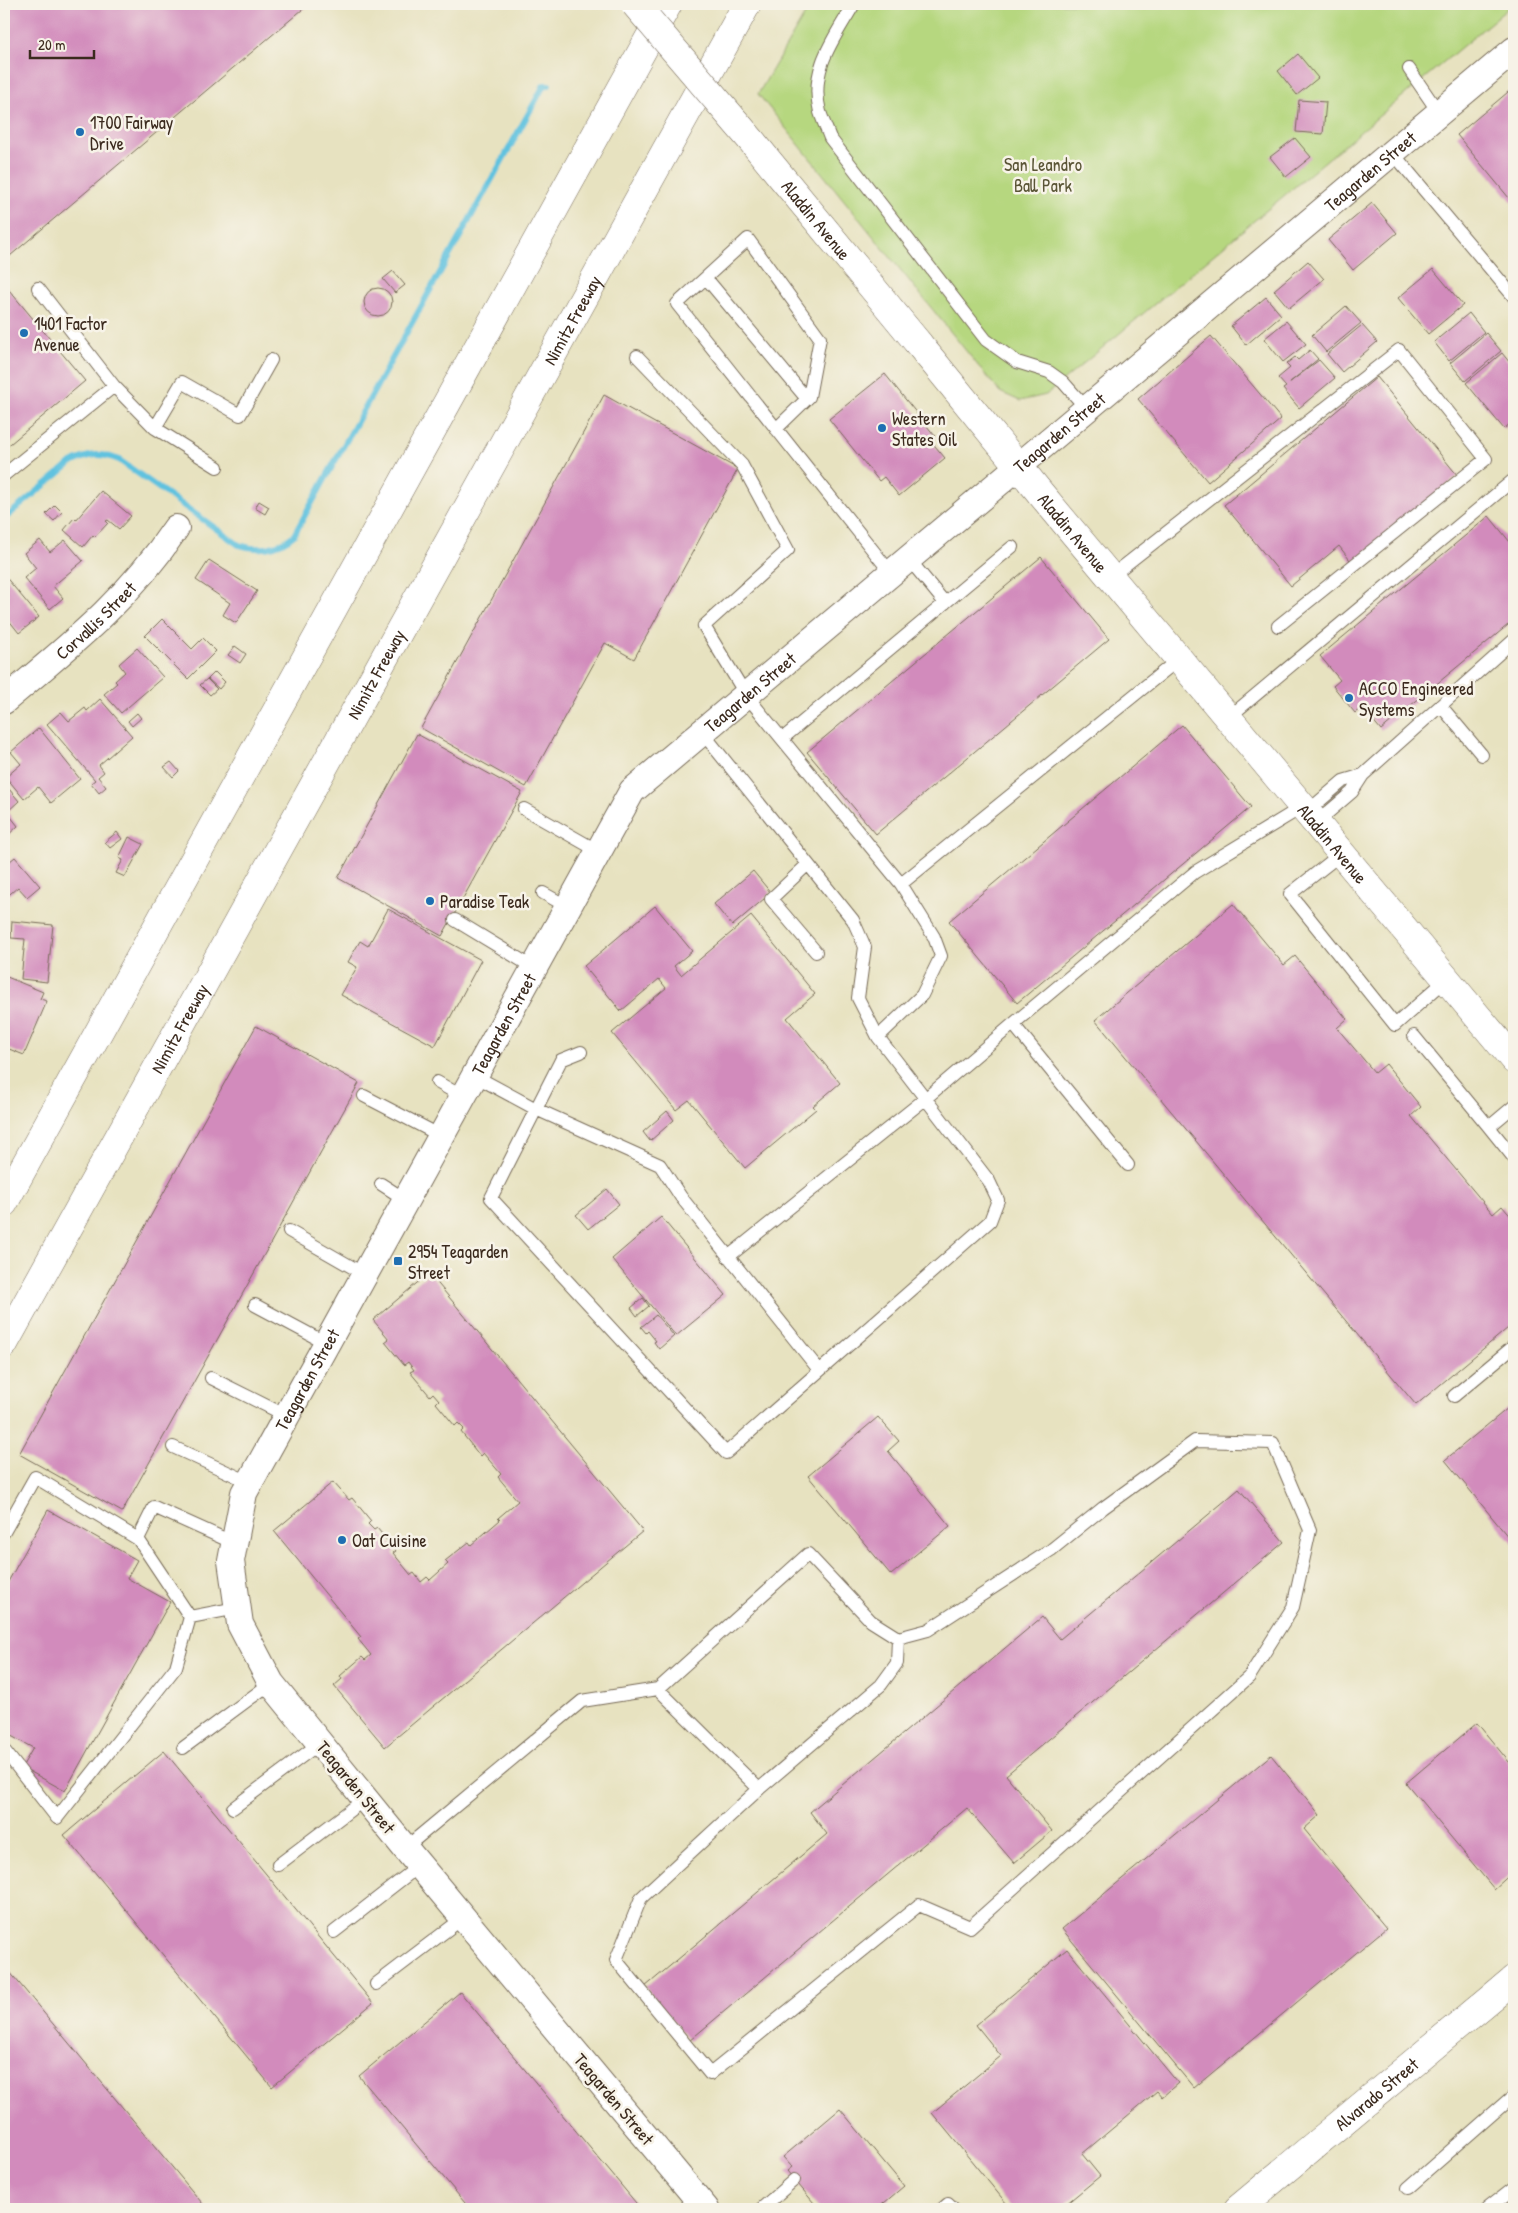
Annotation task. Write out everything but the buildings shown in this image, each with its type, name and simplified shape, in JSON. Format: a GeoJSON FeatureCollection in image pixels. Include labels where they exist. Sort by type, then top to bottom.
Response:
{"type":"FeatureCollection","features":[{"type":"Feature","properties":{"kind":"main road","name":"Aladdin Avenue"},"geometry":{"type":"LineString","coordinates":[[635,4],[751,140],[1110,577],[1310,813],[1514,1060]]}},
{"type":"Feature","properties":{"kind":"main road"},"geometry":{"type":"LineString","coordinates":[[4,1203],[668,4]]}},
{"type":"Feature","properties":{"kind":"main road","name":"Nimitz Freeway"},"geometry":{"type":"LineString","coordinates":[[4,1344],[747,4]]}},
{"type":"Feature","properties":{"kind":"main road","name":"Alvarado Street"},"geometry":{"type":"LineString","coordinates":[[1238,2209],[1514,1979]]}},
{"type":"Feature","properties":{"kind":"street","name":"Teagarden Street"},"geometry":{"type":"LineString","coordinates":[[706,2209],[412,1857],[272,1683],[240,1624],[237,1608],[231,1561],[244,1492],[632,791],[1514,50]]}},
{"type":"Feature","properties":{"kind":"street","name":"Corvallis Street"},"geometry":{"type":"LineString","coordinates":[[4,700],[107,613],[148,568],[176,528]]}},
{"type":"Feature","properties":{"kind":"lane"},"geometry":{"type":"LineString","coordinates":[[854,4],[823,57],[817,82],[820,112],[830,138],[986,340],[1017,362],[1049,372],[1064,382],[1086,408]]}},
{"type":"Feature","properties":{"kind":"lane"},"geometry":{"type":"LineString","coordinates":[[1409,68],[1439,113]]}},
{"type":"Feature","properties":{"kind":"lane"},"geometry":{"type":"LineString","coordinates":[[1392,152],[1514,297]]}},
{"type":"Feature","properties":{"kind":"lane"},"geometry":{"type":"LineString","coordinates":[[776,429],[807,399],[820,338],[748,239],[678,304],[776,429],[900,565],[945,603]]}},
{"type":"Feature","properties":{"kind":"lane"},"geometry":{"type":"LineString","coordinates":[[706,278],[807,399]]}},
{"type":"Feature","properties":{"kind":"lane"},"geometry":{"type":"LineString","coordinates":[[38,288],[114,386],[155,428],[216,467]]}},
{"type":"Feature","properties":{"kind":"lane"},"geometry":{"type":"LineString","coordinates":[[1110,577],[1400,350],[1486,459],[1278,626]]}},
{"type":"Feature","properties":{"kind":"lane"},"geometry":{"type":"LineString","coordinates":[[637,356],[742,465],[788,550],[704,626],[746,695],[901,884],[934,937],[941,956],[922,996],[878,1037]]}},
{"type":"Feature","properties":{"kind":"lane"},"geometry":{"type":"LineString","coordinates":[[155,428],[182,382],[240,415],[271,360]]}},
{"type":"Feature","properties":{"kind":"lane"},"geometry":{"type":"LineString","coordinates":[[4,475],[114,386]]}},
{"type":"Feature","properties":{"kind":"lane"},"geometry":{"type":"LineString","coordinates":[[1228,718],[1513,483]]}},
{"type":"Feature","properties":{"kind":"lane"},"geometry":{"type":"LineString","coordinates":[[782,738],[1012,548]]}},
{"type":"Feature","properties":{"kind":"lane"},"geometry":{"type":"LineString","coordinates":[[728,1257],[926,1099],[1195,872],[1352,792],[1363,775],[1514,640]]}},
{"type":"Feature","properties":{"kind":"lane"},"geometry":{"type":"LineString","coordinates":[[901,884],[1179,659]]}},
{"type":"Feature","properties":{"kind":"lane"},"geometry":{"type":"LineString","coordinates":[[1441,706],[1482,755]]}},
{"type":"Feature","properties":{"kind":"lane"},"geometry":{"type":"LineString","coordinates":[[581,1052],[561,1060],[491,1198],[726,1454],[990,1221],[998,1200],[989,1180],[878,1037],[858,998],[865,947],[853,920],[702,732]]}},
{"type":"Feature","properties":{"kind":"lane"},"geometry":{"type":"LineString","coordinates":[[524,809],[598,851]]}},
{"type":"Feature","properties":{"kind":"lane"},"geometry":{"type":"LineString","coordinates":[[1342,853],[1290,894],[1395,1024],[1447,980]]}},
{"type":"Feature","properties":{"kind":"lane"},"geometry":{"type":"LineString","coordinates":[[808,864],[771,899],[816,952]]}},
{"type":"Feature","properties":{"kind":"lane"},"geometry":{"type":"LineString","coordinates":[[543,893],[568,907]]}},
{"type":"Feature","properties":{"kind":"lane"},"geometry":{"type":"LineString","coordinates":[[455,920],[534,968]]}},
{"type":"Feature","properties":{"kind":"lane"},"geometry":{"type":"LineString","coordinates":[[1013,1024],[1128,1165]]}},
{"type":"Feature","properties":{"kind":"lane"},"geometry":{"type":"LineString","coordinates":[[1414,1036],[1514,1158]]}},
{"type":"Feature","properties":{"kind":"lane"},"geometry":{"type":"LineString","coordinates":[[437,1082],[469,1086],[536,1109],[660,1165],[681,1197],[819,1370]]}},
{"type":"Feature","properties":{"kind":"lane"},"geometry":{"type":"LineString","coordinates":[[364,1096],[441,1136]]}},
{"type":"Feature","properties":{"kind":"lane"},"geometry":{"type":"LineString","coordinates":[[1489,1127],[1514,1106]]}},
{"type":"Feature","properties":{"kind":"lane"},"geometry":{"type":"LineString","coordinates":[[381,1184],[406,1200]]}},
{"type":"Feature","properties":{"kind":"lane"},"geometry":{"type":"LineString","coordinates":[[289,1231],[364,1274]]}},
{"type":"Feature","properties":{"kind":"lane"},"geometry":{"type":"LineString","coordinates":[[255,1305],[326,1343]]}},
{"type":"Feature","properties":{"kind":"lane"},"geometry":{"type":"LineString","coordinates":[[1454,1396],[1514,1346]]}},
{"type":"Feature","properties":{"kind":"lane"},"geometry":{"type":"LineString","coordinates":[[211,1378],[287,1416]]}},
{"type":"Feature","properties":{"kind":"lane"},"geometry":{"type":"LineString","coordinates":[[334,1932],[412,1857],[582,1701],[658,1689],[808,1554],[871,1621],[898,1638],[928,1630],[1051,1550],[1103,1508],[1195,1441],[1273,1443],[1310,1530],[1293,1607],[1249,1677],[970,1927],[919,1905],[710,2074],[616,1960],[641,1898],[758,1790],[881,1684],[897,1663],[898,1638]]}},
{"type":"Feature","properties":{"kind":"lane"},"geometry":{"type":"LineString","coordinates":[[173,1447],[248,1482]]}},
{"type":"Feature","properties":{"kind":"lane"},"geometry":{"type":"LineString","coordinates":[[4,1532],[35,1477],[138,1539],[190,1617],[176,1667],[58,1818],[4,1750]]}},
{"type":"Feature","properties":{"kind":"lane"},"geometry":{"type":"LineString","coordinates":[[138,1539],[154,1507],[234,1543]]}},
{"type":"Feature","properties":{"kind":"lane"},"geometry":{"type":"LineString","coordinates":[[190,1617],[237,1608]]}},
{"type":"Feature","properties":{"kind":"lane"},"geometry":{"type":"LineString","coordinates":[[183,1748],[272,1683]]}},
{"type":"Feature","properties":{"kind":"lane"},"geometry":{"type":"LineString","coordinates":[[658,1689],[758,1790]]}},
{"type":"Feature","properties":{"kind":"lane"},"geometry":{"type":"LineString","coordinates":[[233,1808],[320,1743]]}},
{"type":"Feature","properties":{"kind":"lane"},"geometry":{"type":"LineString","coordinates":[[278,1865],[365,1799]]}},
{"type":"Feature","properties":{"kind":"lane"},"geometry":{"type":"LineString","coordinates":[[376,1984],[463,1918]]}},
{"type":"Feature","properties":{"kind":"lane"},"geometry":{"type":"LineString","coordinates":[[1408,2188],[1514,2095]]}},
{"type":"Feature","properties":{"kind":"lane"},"geometry":{"type":"LineString","coordinates":[[762,2209],[794,2180]]}},
{"type":"Feature","properties":{"kind":"lane"},"geometry":{"type":"LineString","coordinates":[[1487,2209],[1514,2188]]}},
{"type":"Feature","properties":{"kind":"lane"},"geometry":{"type":"LineString","coordinates":[[942,2209],[948,2204],[953,2209]]}},
{"type":"Feature","properties":{"kind":"green space","name":"San Leandro Ball Park"},"geometry":{"type":"Polygon","coordinates":[[[811,4],[1513,4],[1046,395],[1020,401],[1000,392],[758,94],[811,4]]]}},
{"type":"Feature","properties":{"kind":"waterway"},"geometry":{"type":"LineString","coordinates":[[4,519],[70,464],[88,456],[100,455],[119,460],[239,545],[253,548],[268,548],[288,540],[294,535],[544,85],[549,85]]}},
{"type":"Feature","properties":{"kind":"place","name":"1700 Fairway Drive"},"geometry":{"type":"Point","coordinates":[80,132]}},
{"type":"Feature","properties":{"kind":"place","name":"1401 Factor Avenue"},"geometry":{"type":"Point","coordinates":[24,333]}},
{"type":"Feature","properties":{"kind":"place","name":"Western States Oil"},"geometry":{"type":"Point","coordinates":[882,428]}},
{"type":"Feature","properties":{"kind":"place","name":"ACCO Engineered Systems"},"geometry":{"type":"Point","coordinates":[1349,698]}},
{"type":"Feature","properties":{"kind":"place","name":"Paradise Teak"},"geometry":{"type":"Point","coordinates":[430,901]}},
{"type":"Feature","properties":{"kind":"place","name":"2954 Teagarden Street"},"geometry":{"type":"Point","coordinates":[398,1261]}},
{"type":"Feature","properties":{"kind":"place","name":"Oat Cuisine"},"geometry":{"type":"Point","coordinates":[342,1540]}}]}
